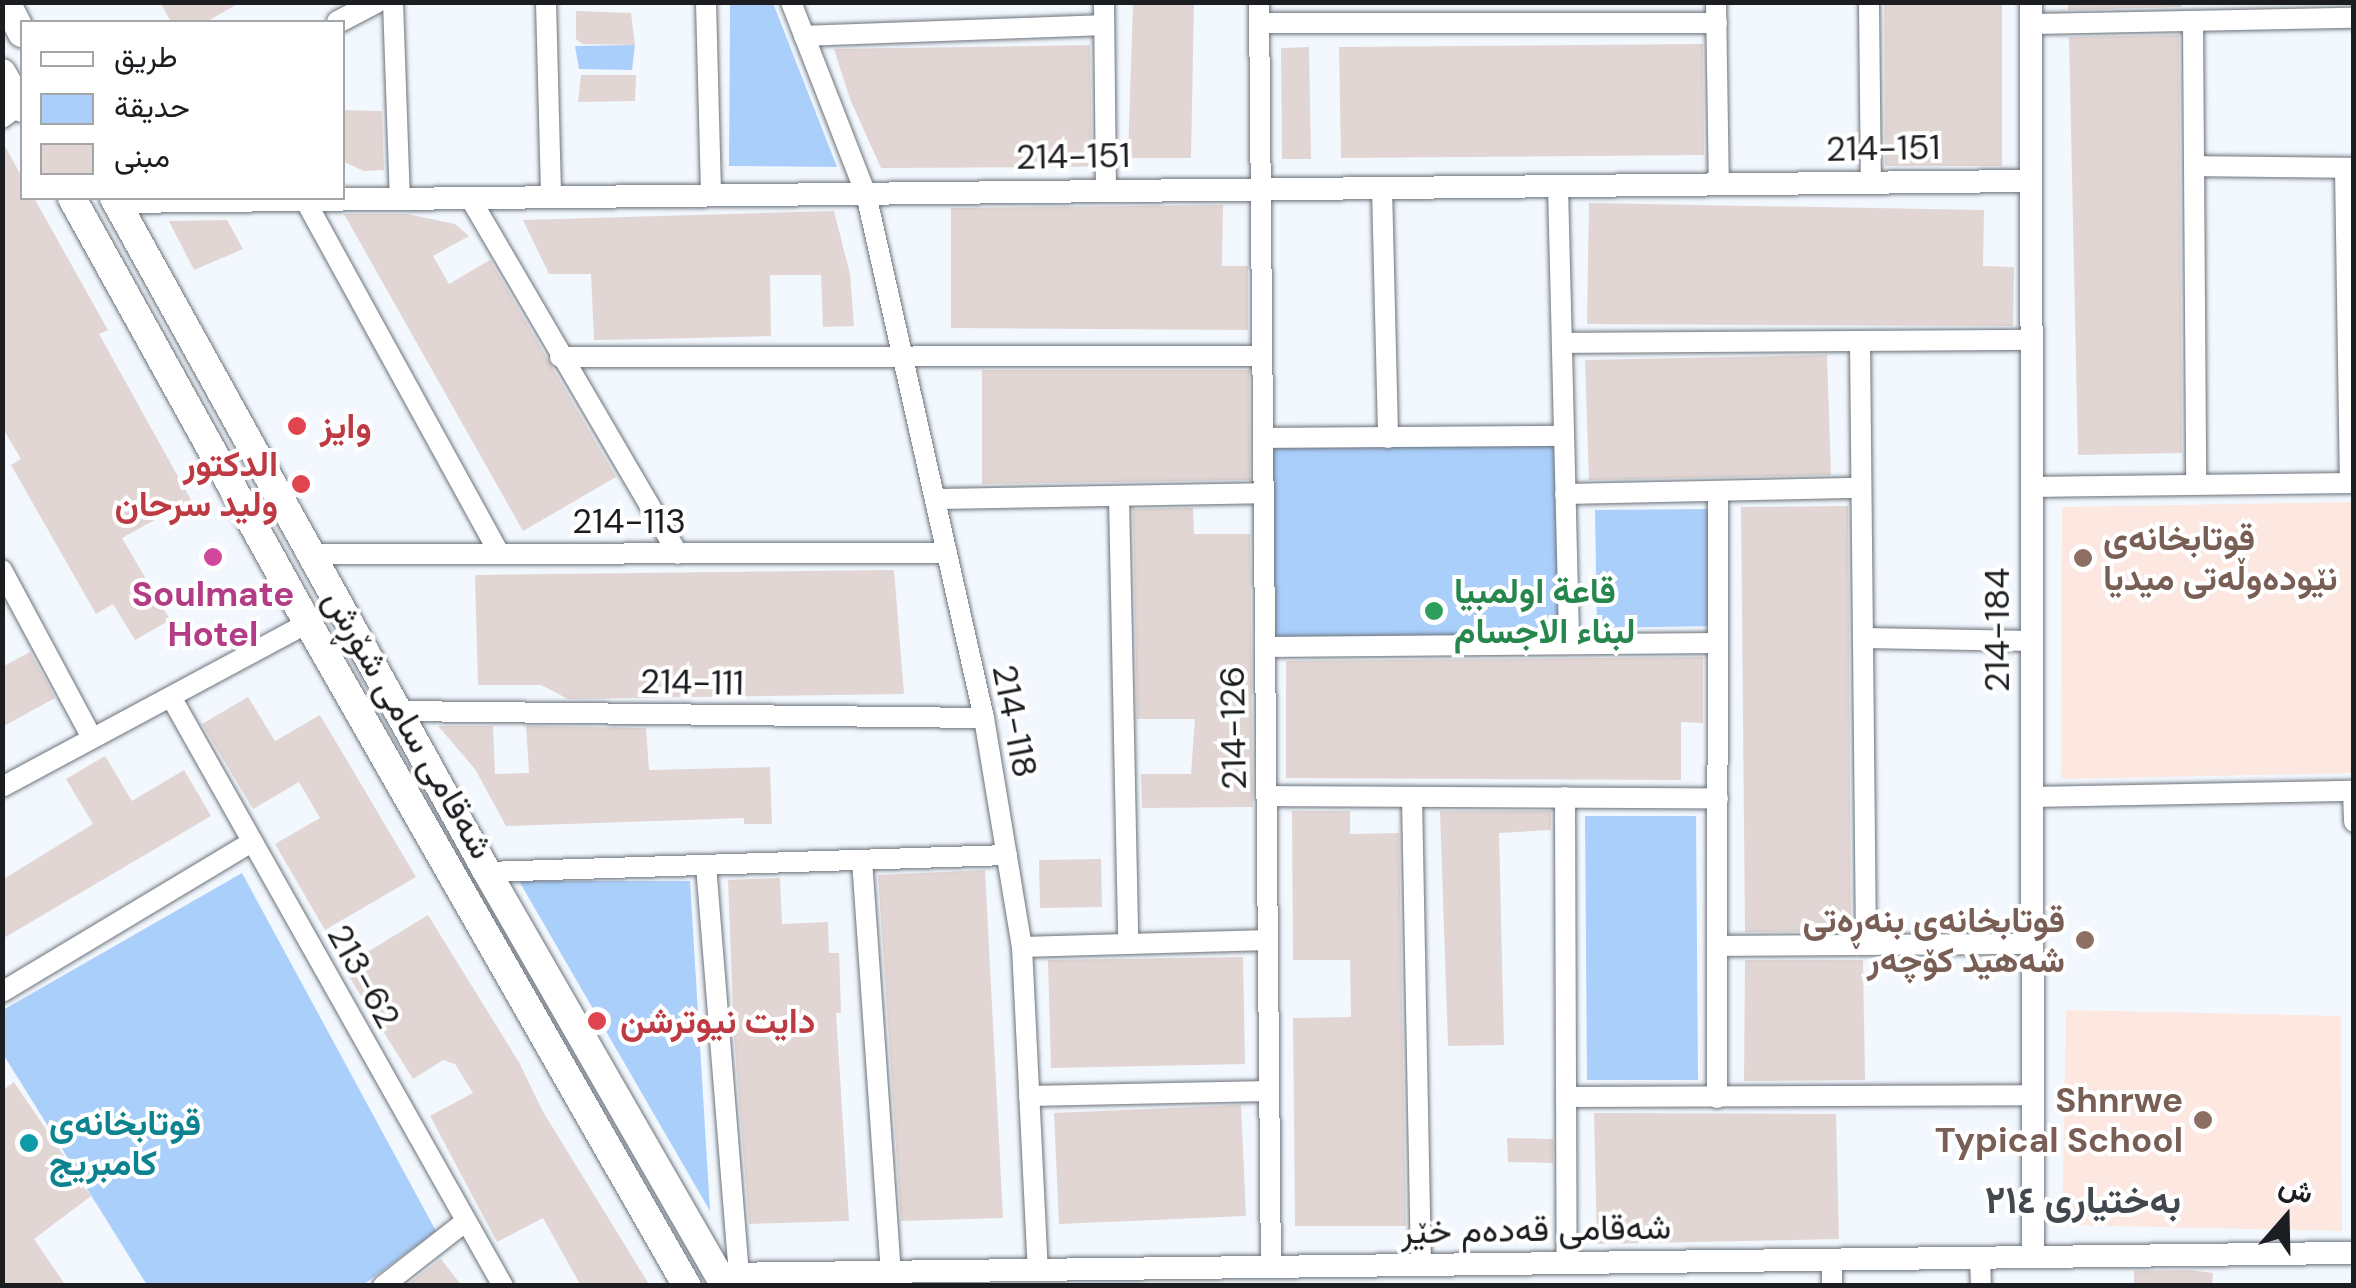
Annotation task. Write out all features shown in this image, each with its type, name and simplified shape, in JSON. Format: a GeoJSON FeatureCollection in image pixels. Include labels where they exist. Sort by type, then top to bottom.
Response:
{"type":"FeatureCollection","features":[{"type":"Feature","properties":{"kind":"main road"},"geometry":{"type":"LineString","coordinates":[[2,73],[15,110]]}},
{"type":"Feature","properties":{"kind":"main road","name":"شەقامی سامی شۆڕش"},"geometry":{"type":"LineString","coordinates":[[73,200],[676,1282]]}},
{"type":"Feature","properties":{"kind":"main road","name":"شەقامی سامی شۆڕش"},"geometry":{"type":"LineString","coordinates":[[115,200],[487,872],[727,1278]]}},
{"type":"Feature","properties":{"kind":"street"},"geometry":{"type":"LineString","coordinates":[[342,20],[376,2]]}},
{"type":"Feature","properties":{"kind":"street"},"geometry":{"type":"LineString","coordinates":[[393,2],[400,198]]}},
{"type":"Feature","properties":{"kind":"street"},"geometry":{"type":"LineString","coordinates":[[546,2],[551,197]]}},
{"type":"Feature","properties":{"kind":"street"},"geometry":{"type":"LineString","coordinates":[[706,2],[711,196]]}},
{"type":"Feature","properties":{"kind":"street","name":"214-118"},"geometry":{"type":"LineString","coordinates":[[791,2],[866,194],[984,718],[1022,948],[1038,1270]]}},
{"type":"Feature","properties":{"kind":"street"},"geometry":{"type":"LineString","coordinates":[[1104,2],[1106,191]]}},
{"type":"Feature","properties":{"kind":"street"},"geometry":{"type":"LineString","coordinates":[[1869,2],[1871,183]]}},
{"type":"Feature","properties":{"kind":"street"},"geometry":{"type":"LineString","coordinates":[[1259,13],[1716,13],[1719,184]]}},
{"type":"Feature","properties":{"kind":"street","name":"214-126"},"geometry":{"type":"LineString","coordinates":[[1259,13],[1271,1266]]}},
{"type":"Feature","properties":{"kind":"street"},"geometry":{"type":"LineString","coordinates":[[2031,13],[2193,21],[2354,18]]}},
{"type":"Feature","properties":{"kind":"street","name":"214-184"},"geometry":{"type":"LineString","coordinates":[[2031,13],[2033,1257]]}},
{"type":"Feature","properties":{"kind":"street"},"geometry":{"type":"LineString","coordinates":[[2193,21],[2196,485]]}},
{"type":"Feature","properties":{"kind":"street"},"geometry":{"type":"LineString","coordinates":[[804,36],[1104,26]]}},
{"type":"Feature","properties":{"kind":"street"},"geometry":{"type":"LineString","coordinates":[[2032,487],[2352,483],[2349,168],[2194,166]]}},
{"type":"Feature","properties":{"kind":"street","name":"214-151"},"geometry":{"type":"LineString","coordinates":[[345,199],[2031,181]]}},
{"type":"Feature","properties":{"kind":"street"},"geometry":{"type":"LineString","coordinates":[[1558,186],[1569,644]]}},
{"type":"Feature","properties":{"kind":"street"},"geometry":{"type":"LineString","coordinates":[[1382,188],[1388,438]]}},
{"type":"Feature","properties":{"kind":"street"},"geometry":{"type":"LineString","coordinates":[[470,198],[560,358],[678,554]]}},
{"type":"Feature","properties":{"kind":"street","name":"214-151"},"geometry":{"type":"LineString","coordinates":[[115,200],[305,200]]}},
{"type":"Feature","properties":{"kind":"street"},"geometry":{"type":"LineString","coordinates":[[305,200],[500,554]]}},
{"type":"Feature","properties":{"kind":"street"},"geometry":{"type":"LineString","coordinates":[[1562,344],[2031,340]]}},
{"type":"Feature","properties":{"kind":"street"},"geometry":{"type":"LineString","coordinates":[[1860,341],[1866,945]]}},
{"type":"Feature","properties":{"kind":"street"},"geometry":{"type":"LineString","coordinates":[[560,358],[1262,356]]}},
{"type":"Feature","properties":{"kind":"street"},"geometry":{"type":"LineString","coordinates":[[1263,438],[1564,436]]}},
{"type":"Feature","properties":{"kind":"street"},"geometry":{"type":"LineString","coordinates":[[1566,494],[1861,488]]}},
{"type":"Feature","properties":{"kind":"street"},"geometry":{"type":"LineString","coordinates":[[1717,1098],[1718,491]]}},
{"type":"Feature","properties":{"kind":"street"},"geometry":{"type":"LineString","coordinates":[[936,499],[1264,493]]}},
{"type":"Feature","properties":{"kind":"street"},"geometry":{"type":"LineString","coordinates":[[1120,498],[1128,941]]}},
{"type":"Feature","properties":{"kind":"street","name":"214-113"},"geometry":{"type":"LineString","coordinates":[[310,554],[947,554]]}},
{"type":"Feature","properties":{"kind":"street"},"geometry":{"type":"LineString","coordinates":[[2,570],[91,736]]}},
{"type":"Feature","properties":{"kind":"street"},"geometry":{"type":"LineString","coordinates":[[2,787],[308,623]]}},
{"type":"Feature","properties":{"kind":"street"},"geometry":{"type":"LineString","coordinates":[[1863,638],[2032,641]]}},
{"type":"Feature","properties":{"kind":"street"},"geometry":{"type":"LineString","coordinates":[[1265,647],[1718,643]]}},
{"type":"Feature","properties":{"kind":"street","name":"213-62"},"geometry":{"type":"LineString","coordinates":[[170,697],[503,1286]]}},
{"type":"Feature","properties":{"kind":"street","name":"214-111"},"geometry":{"type":"LineString","coordinates":[[400,711],[984,718]]}},
{"type":"Feature","properties":{"kind":"street"},"geometry":{"type":"LineString","coordinates":[[2032,797],[2353,791],[2354,822]]}},
{"type":"Feature","properties":{"kind":"street"},"geometry":{"type":"LineString","coordinates":[[1266,796],[1718,798]]}},
{"type":"Feature","properties":{"kind":"street"},"geometry":{"type":"LineString","coordinates":[[1412,797],[1421,1265]]}},
{"type":"Feature","properties":{"kind":"street"},"geometry":{"type":"LineString","coordinates":[[1565,797],[1567,1263]]}},
{"type":"Feature","properties":{"kind":"street"},"geometry":{"type":"LineString","coordinates":[[2,992],[252,842]]}},
{"type":"Feature","properties":{"kind":"street"},"geometry":{"type":"LineString","coordinates":[[487,872],[1007,856]]}},
{"type":"Feature","properties":{"kind":"street"},"geometry":{"type":"LineString","coordinates":[[862,860],[900,1276]]}},
{"type":"Feature","properties":{"kind":"street"},"geometry":{"type":"LineString","coordinates":[[706,865],[727,1278]]}},
{"type":"Feature","properties":{"kind":"street"},"geometry":{"type":"LineString","coordinates":[[1022,948],[1128,941],[1268,940]]}},
{"type":"Feature","properties":{"kind":"street"},"geometry":{"type":"LineString","coordinates":[[1717,946],[2033,944]]}},
{"type":"Feature","properties":{"kind":"street"},"geometry":{"type":"LineString","coordinates":[[1029,1096],[1270,1091]]}},
{"type":"Feature","properties":{"kind":"street"},"geometry":{"type":"LineString","coordinates":[[1566,1097],[2033,1096]]}},
{"type":"Feature","properties":{"kind":"street"},"geometry":{"type":"LineString","coordinates":[[382,1286],[466,1222]]}},
{"type":"Feature","properties":{"kind":"street","name":"شەقامی قەدەم خێر"},"geometry":{"type":"LineString","coordinates":[[727,1278],[1038,1270],[1066,1277],[1225,1276],[1271,1266],[1380,1276],[1421,1265],[2354,1253]]}},
{"type":"Feature","properties":{"kind":"street"},"geometry":{"type":"LineString","coordinates":[[1980,1258],[1981,1286]]}},
{"type":"Feature","properties":{"kind":"street"},"geometry":{"type":"LineString","coordinates":[[1832,1260],[1832,1286]]}},
{"type":"Feature","properties":{"kind":"shaded area"},"geometry":{"type":"Polygon","coordinates":[[[2353,502],[2353,773],[2061,779],[2062,507],[2353,502]]]}},
{"type":"Feature","properties":{"kind":"shaded area","name":"Shnrwe Typical School"},"geometry":{"type":"Polygon","coordinates":[[[2066,1010],[2341,1016],[2342,1231],[2062,1225],[2066,1010]]]}},
{"type":"Feature","properties":{"kind":"green space"},"geometry":{"type":"Polygon","coordinates":[[[730,3],[773,3],[837,167],[729,166],[730,3]]]}},
{"type":"Feature","properties":{"kind":"green space"},"geometry":{"type":"Polygon","coordinates":[[[635,45],[632,70],[579,69],[575,46],[635,45]]]}},
{"type":"Feature","properties":{"kind":"green space"},"geometry":{"type":"Polygon","coordinates":[[[1564,436],[1569,644],[1265,647],[1263,438],[1564,436]]]}},
{"type":"Feature","properties":{"kind":"green space"},"geometry":{"type":"Polygon","coordinates":[[[1711,509],[1715,626],[1597,628],[1595,510],[1711,509]]]}},
{"type":"Feature","properties":{"kind":"green space"},"geometry":{"type":"Polygon","coordinates":[[[1585,816],[1696,816],[1698,1080],[1587,1080],[1585,816]]]}},
{"type":"Feature","properties":{"kind":"green space"},"geometry":{"type":"Polygon","coordinates":[[[242,873],[436,1231],[363,1285],[147,1285],[3,1054],[3,1010],[242,873]]]}},
{"type":"Feature","properties":{"kind":"green space"},"geometry":{"type":"Polygon","coordinates":[[[519,881],[690,881],[710,1211],[519,881]]]}},
{"type":"Feature","properties":{"kind":"building"},"geometry":{"type":"Polygon","coordinates":[[[160,2],[241,2],[210,20],[170,20],[160,2]]]}},
{"type":"Feature","properties":{"kind":"building"},"geometry":{"type":"Polygon","coordinates":[[[1133,2],[1194,2],[1191,158],[1128,158],[1133,2]]]}},
{"type":"Feature","properties":{"kind":"building"},"geometry":{"type":"Polygon","coordinates":[[[1884,2],[2002,2],[2002,166],[1885,166],[1884,2]]]}},
{"type":"Feature","properties":{"kind":"building"},"geometry":{"type":"Polygon","coordinates":[[[2068,2],[2182,2],[2182,7],[2068,10],[2068,2]]]}},
{"type":"Feature","properties":{"kind":"building"},"geometry":{"type":"Polygon","coordinates":[[[576,11],[631,13],[635,45],[582,44],[576,39],[576,11]]]}},
{"type":"Feature","properties":{"kind":"building"},"geometry":{"type":"Polygon","coordinates":[[[2179,35],[2182,453],[2078,455],[2069,37],[2179,35]]]}},
{"type":"Feature","properties":{"kind":"building"},"geometry":{"type":"Polygon","coordinates":[[[1703,44],[1704,155],[1341,158],[1339,47],[1703,44]]]}},
{"type":"Feature","properties":{"kind":"building"},"geometry":{"type":"Polygon","coordinates":[[[1090,45],[1092,166],[1071,167],[881,168],[850,99],[834,49],[1090,45]]]}},
{"type":"Feature","properties":{"kind":"building"},"geometry":{"type":"Polygon","coordinates":[[[1309,47],[1311,159],[1282,159],[1281,48],[1309,47]]]}},
{"type":"Feature","properties":{"kind":"building"},"geometry":{"type":"Polygon","coordinates":[[[581,75],[636,75],[635,101],[578,102],[581,75]]]}},
{"type":"Feature","properties":{"kind":"building"},"geometry":{"type":"Polygon","coordinates":[[[345,110],[382,111],[384,170],[364,171],[345,162],[345,110]]]}},
{"type":"Feature","properties":{"kind":"building"},"geometry":{"type":"Polygon","coordinates":[[[2,141],[20,173],[20,200],[35,200],[108,330],[99,334],[191,500],[122,538],[170,620],[135,640],[113,604],[96,614],[11,465],[21,459],[2,427],[2,141]]]}},
{"type":"Feature","properties":{"kind":"building"},"geometry":{"type":"Polygon","coordinates":[[[1589,203],[1984,210],[1983,266],[2014,267],[2013,326],[1587,324],[1589,203]]]}},
{"type":"Feature","properties":{"kind":"building"},"geometry":{"type":"Polygon","coordinates":[[[1223,205],[1222,266],[1248,266],[1248,330],[951,328],[951,208],[1223,205]]]}},
{"type":"Feature","properties":{"kind":"building"},"geometry":{"type":"Polygon","coordinates":[[[834,211],[850,274],[854,326],[823,327],[821,275],[770,275],[771,336],[594,340],[591,274],[549,274],[523,220],[834,211]]]}},
{"type":"Feature","properties":{"kind":"building"},"geometry":{"type":"Polygon","coordinates":[[[344,214],[407,214],[455,224],[469,236],[433,256],[449,284],[490,260],[616,477],[523,531],[344,214]]]}},
{"type":"Feature","properties":{"kind":"building"},"geometry":{"type":"Polygon","coordinates":[[[227,220],[243,249],[194,270],[169,221],[227,220]]]}},
{"type":"Feature","properties":{"kind":"building"},"geometry":{"type":"Polygon","coordinates":[[[1827,355],[1831,475],[1589,480],[1585,360],[1827,355]]]}},
{"type":"Feature","properties":{"kind":"building"},"geometry":{"type":"Polygon","coordinates":[[[982,370],[1249,370],[1250,480],[982,484],[982,370]]]}},
{"type":"Feature","properties":{"kind":"building"},"geometry":{"type":"Polygon","coordinates":[[[1848,506],[1851,931],[1745,932],[1741,507],[1848,506]]]}},
{"type":"Feature","properties":{"kind":"building"},"geometry":{"type":"Polygon","coordinates":[[[1193,508],[1194,534],[1250,534],[1253,807],[1142,808],[1141,774],[1191,774],[1195,719],[1137,719],[1133,509],[1193,508]]]}},
{"type":"Feature","properties":{"kind":"building"},"geometry":{"type":"Polygon","coordinates":[[[894,570],[904,694],[568,699],[541,685],[478,685],[475,575],[894,570]]]}},
{"type":"Feature","properties":{"kind":"building"},"geometry":{"type":"Polygon","coordinates":[[[30,652],[55,698],[2,727],[2,667],[30,652]]]}},
{"type":"Feature","properties":{"kind":"building"},"geometry":{"type":"Polygon","coordinates":[[[1703,657],[1703,723],[1681,722],[1681,780],[1286,778],[1286,661],[1703,657]]]}},
{"type":"Feature","properties":{"kind":"building"},"geometry":{"type":"Polygon","coordinates":[[[248,697],[275,741],[320,715],[416,877],[325,930],[275,844],[320,818],[299,782],[253,809],[202,724],[248,697]]]}},
{"type":"Feature","properties":{"kind":"building"},"geometry":{"type":"Polygon","coordinates":[[[438,726],[493,726],[495,774],[529,773],[526,726],[646,728],[649,770],[770,767],[772,824],[744,824],[744,818],[506,826],[475,769],[438,726]]]}},
{"type":"Feature","properties":{"kind":"building"},"geometry":{"type":"Polygon","coordinates":[[[105,756],[132,801],[184,770],[211,816],[2,939],[2,880],[93,824],[66,779],[105,756]]]}},
{"type":"Feature","properties":{"kind":"building"},"geometry":{"type":"Polygon","coordinates":[[[1292,811],[1350,811],[1350,834],[1399,833],[1406,1226],[1295,1226],[1293,1018],[1351,1017],[1350,960],[1293,960],[1292,811]]]}},
{"type":"Feature","properties":{"kind":"building"},"geometry":{"type":"Polygon","coordinates":[[[1440,811],[1551,811],[1551,830],[1499,833],[1504,1045],[1448,1046],[1440,811]]]}},
{"type":"Feature","properties":{"kind":"building"},"geometry":{"type":"Polygon","coordinates":[[[1101,859],[1102,907],[1040,908],[1039,860],[1101,859]]]}},
{"type":"Feature","properties":{"kind":"building"},"geometry":{"type":"Polygon","coordinates":[[[985,870],[1003,1218],[901,1221],[878,875],[985,870]]]}},
{"type":"Feature","properties":{"kind":"building"},"geometry":{"type":"Polygon","coordinates":[[[780,878],[782,924],[828,922],[829,953],[839,953],[841,1013],[836,1013],[849,1221],[749,1224],[734,1036],[728,880],[780,878]]]}},
{"type":"Feature","properties":{"kind":"building"},"geometry":{"type":"Polygon","coordinates":[[[428,915],[650,1286],[581,1286],[543,1218],[497,1242],[430,1116],[473,1093],[455,1064],[443,1060],[413,1079],[343,967],[428,915]]]}},
{"type":"Feature","properties":{"kind":"building"},"geometry":{"type":"Polygon","coordinates":[[[1243,957],[1245,1064],[1051,1068],[1048,960],[1243,957]]]}},
{"type":"Feature","properties":{"kind":"building"},"geometry":{"type":"Polygon","coordinates":[[[1745,960],[1863,960],[1865,1080],[1744,1081],[1745,960]]]}},
{"type":"Feature","properties":{"kind":"building","name":"قوتابخانەی کامبریج"},"geometry":{"type":"Polygon","coordinates":[[[14,1082],[91,1196],[34,1239],[66,1286],[2,1286],[2,1091],[14,1082]]]}},
{"type":"Feature","properties":{"kind":"building"},"geometry":{"type":"Polygon","coordinates":[[[1241,1105],[1246,1216],[1059,1224],[1054,1113],[1241,1105]]]}},
{"type":"Feature","properties":{"kind":"building"},"geometry":{"type":"Polygon","coordinates":[[[1594,1113],[1836,1114],[1839,1239],[1597,1244],[1594,1113]]]}},
{"type":"Feature","properties":{"kind":"building"},"geometry":{"type":"Polygon","coordinates":[[[1507,1138],[1553,1139],[1553,1163],[1508,1162],[1507,1138]]]}},
{"type":"Feature","properties":{"kind":"building"},"geometry":{"type":"Polygon","coordinates":[[[441,1259],[462,1286],[406,1286],[408,1284],[441,1259]]]}},
{"type":"Feature","properties":{"kind":"building"},"geometry":{"type":"Polygon","coordinates":[[[2134,1271],[2213,1273],[2212,1286],[2134,1286],[2134,1271]]]}},
{"type":"Feature","properties":{"kind":"place","name":"وايز"},"geometry":{"type":"Point","coordinates":[297,426]}},
{"type":"Feature","properties":{"kind":"place","name":"الدكتور وليد سرحان"},"geometry":{"type":"Point","coordinates":[301,484]}},
{"type":"Feature","properties":{"kind":"place","name":"Soulmate Hotel"},"geometry":{"type":"Point","coordinates":[213,557]}},
{"type":"Feature","properties":{"kind":"place","name":"قوتابخانەی نێودەوڵەتی میدیا"},"geometry":{"type":"Point","coordinates":[2083,558]}},
{"type":"Feature","properties":{"kind":"place","name":"قاعة اولمبيا لبناء الاجسام"},"geometry":{"type":"Point","coordinates":[1434,611]}},
{"type":"Feature","properties":{"kind":"place","name":"قوتابخانەی بنەڕەتی شەهید کۆچەر"},"geometry":{"type":"Point","coordinates":[2085,940]}},
{"type":"Feature","properties":{"kind":"place","name":"دايت نيوترشن"},"geometry":{"type":"Point","coordinates":[597,1021]}},
{"type":"Feature","properties":{"kind":"place","name":"Shnrwe Typical School"},"geometry":{"type":"Point","coordinates":[2203,1120]}},
{"type":"Feature","properties":{"kind":"place","name":"قوتابخانەی کامبریج"},"geometry":{"type":"Point","coordinates":[29,1143]}},
{"type":"Feature","properties":{"kind":"district","name":"بەختیاری ٢١٤"},"geometry":{"type":"Point","coordinates":[2083,1201]}}]}
